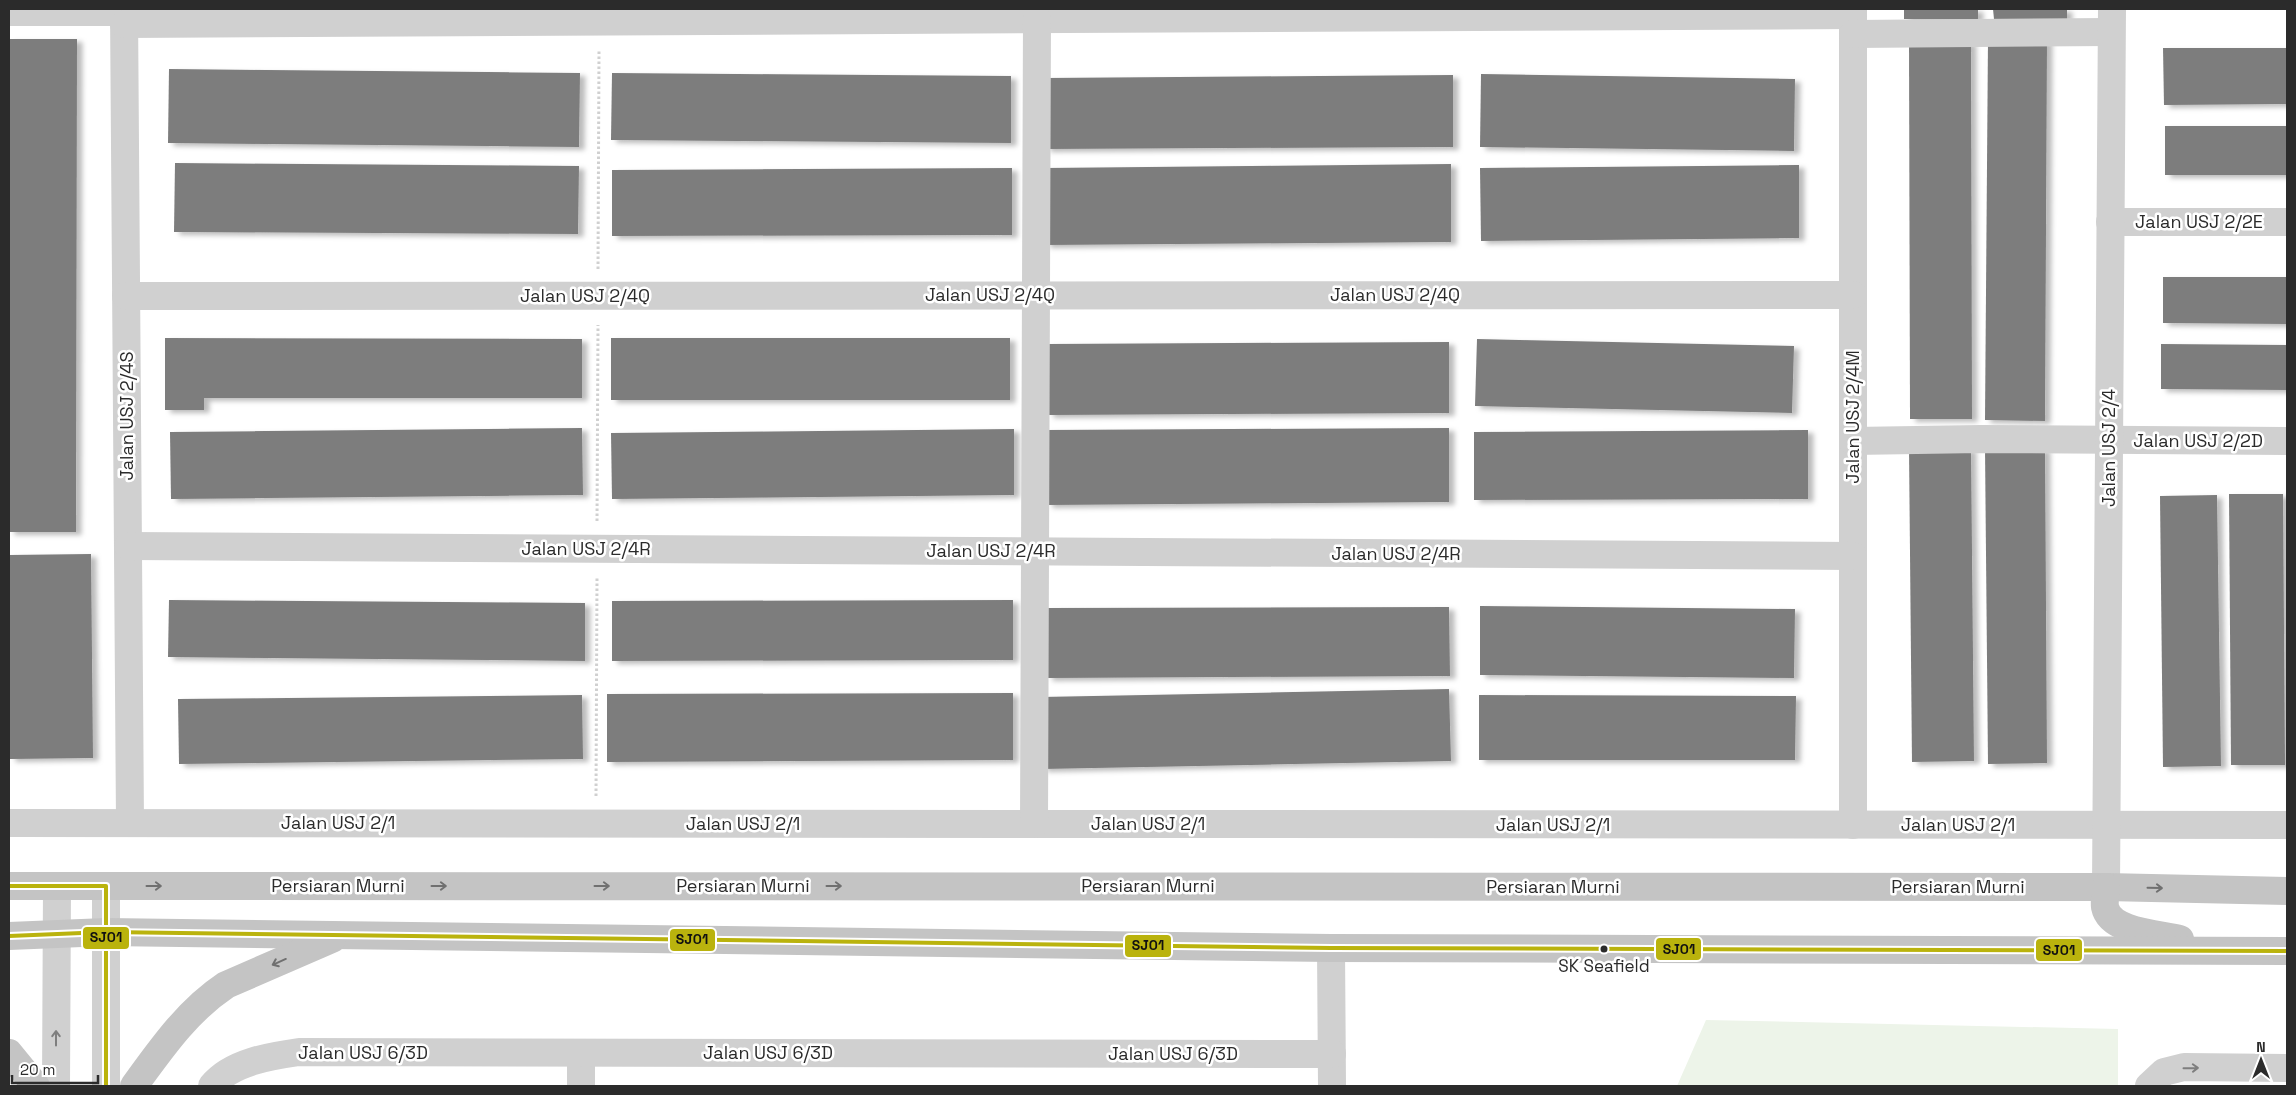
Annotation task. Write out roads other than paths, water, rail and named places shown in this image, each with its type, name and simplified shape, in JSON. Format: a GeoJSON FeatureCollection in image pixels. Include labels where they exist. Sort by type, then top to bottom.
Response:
{"type":"FeatureCollection","features":[{"type":"Feature","properties":{"kind":"main road","name":"Persiaran Murni"},"geometry":{"type":"LineString","coordinates":[[9,886],[2106,887],[2287,891]]}},
{"type":"Feature","properties":{"kind":"main road"},"geometry":{"type":"LineString","coordinates":[[2106,887],[2105,907],[2112,921],[2125,928],[2227,951]]}},
{"type":"Feature","properties":{"kind":"main road"},"geometry":{"type":"LineString","coordinates":[[9,936],[106,932],[1331,948],[2287,951]]}},
{"type":"Feature","properties":{"kind":"main road"},"geometry":{"type":"LineString","coordinates":[[134,1086],[166,1041],[211,995],[226,985],[340,935]]}},
{"type":"Feature","properties":{"kind":"main road"},"geometry":{"type":"LineString","coordinates":[[9,1053],[36,1086]]}},
{"type":"Feature","properties":{"kind":"street"},"geometry":{"type":"LineString","coordinates":[[9,12],[600,22],[913,14],[1037,19],[2112,20]]}},
{"type":"Feature","properties":{"kind":"street","name":"Jalan USJ 2/4S"},"geometry":{"type":"LineString","coordinates":[[124,15],[130,823]]}},
{"type":"Feature","properties":{"kind":"street"},"geometry":{"type":"LineString","coordinates":[[1034,824],[1037,19]]}},
{"type":"Feature","properties":{"kind":"street","name":"Jalan USJ 2/4M"},"geometry":{"type":"LineString","coordinates":[[1853,19],[1853,825]]}},
{"type":"Feature","properties":{"kind":"street","name":"Jalan USJ 2/4"},"geometry":{"type":"LineString","coordinates":[[2106,887],[2112,20]]}},
{"type":"Feature","properties":{"kind":"street","name":"Jalan USJ 2/2E"},"geometry":{"type":"LineString","coordinates":[[2110,222],[2287,222]]}},
{"type":"Feature","properties":{"kind":"street","name":"Jalan USJ 2/4Q"},"geometry":{"type":"LineString","coordinates":[[126,296],[1853,295]]}},
{"type":"Feature","properties":{"kind":"street","name":"Jalan USJ 2/2D"},"geometry":{"type":"LineString","coordinates":[[1853,441],[1980,439],[2287,441]]}},
{"type":"Feature","properties":{"kind":"street","name":"Jalan USJ 2/4R"},"geometry":{"type":"LineString","coordinates":[[128,546],[1853,556]]}},
{"type":"Feature","properties":{"kind":"street","name":"Jalan USJ 2/1"},"geometry":{"type":"LineString","coordinates":[[9,823],[2287,825]]}},
{"type":"Feature","properties":{"kind":"street"},"geometry":{"type":"LineString","coordinates":[[56,1086],[57,886]]}},
{"type":"Feature","properties":{"kind":"street"},"geometry":{"type":"LineString","coordinates":[[106,886],[106,1086]]}},
{"type":"Feature","properties":{"kind":"street"},"geometry":{"type":"LineString","coordinates":[[1331,948],[1332,1086]]}},
{"type":"Feature","properties":{"kind":"street","name":"Jalan USJ 6/3D"},"geometry":{"type":"LineString","coordinates":[[212,1086],[238,1068],[265,1056],[299,1052],[1332,1054]]}},
{"type":"Feature","properties":{"kind":"street"},"geometry":{"type":"LineString","coordinates":[[581,1053],[581,1086]]}},
{"type":"Feature","properties":{"kind":"street"},"geometry":{"type":"LineString","coordinates":[[2149,1086],[2164,1072],[2184,1067],[2287,1068]]}},
{"type":"Feature","properties":{"kind":"place","name":"SK Seafield"},"geometry":{"type":"Point","coordinates":[1604,949]}}]}
